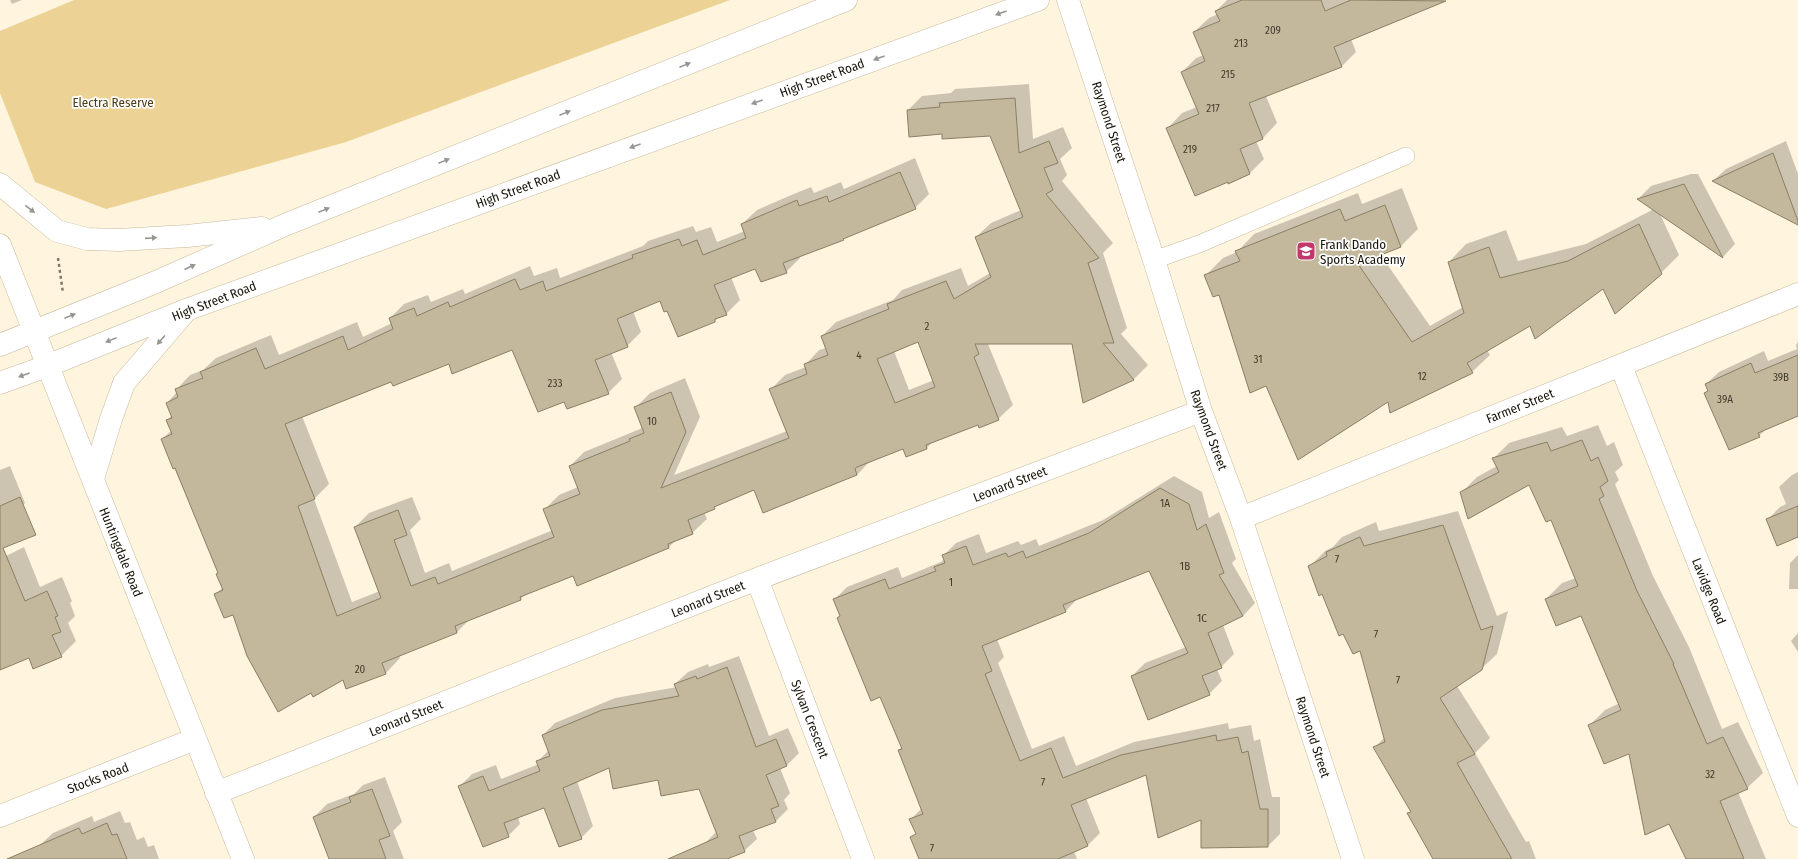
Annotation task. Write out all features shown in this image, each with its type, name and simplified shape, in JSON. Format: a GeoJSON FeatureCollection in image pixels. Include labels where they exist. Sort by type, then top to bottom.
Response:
{"type":"FeatureCollection","features":[{"type":"Feature","properties":{"kind":"street"},"geometry":{"type":"LineString","coordinates":[[0,345],[156,282],[287,224],[846,0]]}},
{"type":"Feature","properties":{"kind":"street","name":"High Street Road"},"geometry":{"type":"LineString","coordinates":[[0,383],[47,366],[186,310],[1038,0]]}},
{"type":"Feature","properties":{"kind":"street","name":"Raymond Street"},"geometry":{"type":"LineString","coordinates":[[1068,0],[1154,260],[1201,411],[1241,518],[1353,859]]}},
{"type":"Feature","properties":{"kind":"street"},"geometry":{"type":"LineString","coordinates":[[0,184],[57,231],[87,239],[119,240],[187,236],[287,224]]}},
{"type":"Feature","properties":{"kind":"street","name":"Huntingdale Road"},"geometry":{"type":"LineString","coordinates":[[0,245],[242,859]]}},
{"type":"Feature","properties":{"kind":"street","name":"Farmer Street"},"geometry":{"type":"LineString","coordinates":[[1241,518],[1798,294]]}},
{"type":"Feature","properties":{"kind":"street"},"geometry":{"type":"LineString","coordinates":[[92,480],[124,383],[186,310]]}},
{"type":"Feature","properties":{"kind":"street","name":"Lavidge Road"},"geometry":{"type":"LineString","coordinates":[[1621,366],[1798,816]]}},
{"type":"Feature","properties":{"kind":"street","name":"Leonard Street"},"geometry":{"type":"LineString","coordinates":[[216,793],[758,579],[1201,411]]}},
{"type":"Feature","properties":{"kind":"street","name":"Sylvan Crescent"},"geometry":{"type":"LineString","coordinates":[[758,579],[863,859]]}},
{"type":"Feature","properties":{"kind":"street","name":"Stocks Road"},"geometry":{"type":"LineString","coordinates":[[0,816],[195,739]]}},
{"type":"Feature","properties":{"kind":"lane"},"geometry":{"type":"LineString","coordinates":[[1154,260],[1198,244],[1406,156]]}},
{"type":"Feature","properties":{"kind":"path"},"geometry":{"type":"LineString","coordinates":[[58,257],[64,300]]}},
{"type":"Feature","properties":{"kind":"green space","name":"Electra Reserve"},"geometry":{"type":"Polygon","coordinates":[[[74,0],[730,0],[346,142],[106,209],[35,182],[0,93],[0,31],[74,0]]]}},
{"type":"Feature","properties":{"kind":"building"},"geometry":{"type":"Polygon","coordinates":[[[1242,0],[1321,0],[1325,11],[1351,0],[1446,1],[1334,47],[1342,67],[1249,103],[1263,139],[1240,149],[1250,174],[1195,196],[1166,128],[1199,114],[1181,72],[1205,61],[1193,32],[1220,21],[1215,11],[1242,0]]]}},
{"type":"Feature","properties":{"kind":"building"},"geometry":{"type":"Polygon","coordinates":[[[1015,98],[1019,153],[1049,141],[1058,163],[1044,168],[1053,190],[1046,194],[1099,258],[1088,263],[1114,343],[1103,343],[1134,380],[1083,403],[1072,344],[975,344],[979,354],[974,357],[999,420],[979,428],[978,425],[926,445],[927,449],[906,457],[903,449],[857,467],[855,469],[857,475],[763,513],[754,490],[688,520],[693,534],[668,544],[669,548],[577,586],[573,576],[520,597],[521,600],[455,626],[457,633],[382,663],[386,674],[346,689],[343,680],[313,697],[311,693],[278,712],[247,656],[233,615],[224,618],[214,594],[223,590],[216,574],[218,573],[175,468],[173,469],[161,439],[172,434],[166,420],[172,418],[166,403],[178,397],[175,389],[203,378],[200,372],[256,348],[265,369],[343,336],[348,350],[393,329],[389,318],[414,308],[417,316],[448,302],[450,307],[515,279],[520,290],[543,281],[546,291],[633,258],[632,255],[679,239],[682,246],[697,240],[703,255],[746,238],[741,224],[797,200],[799,206],[827,196],[829,202],[900,172],[916,209],[843,239],[844,240],[783,263],[787,273],[761,282],[755,269],[714,285],[727,315],[715,319],[715,322],[678,337],[667,311],[664,312],[660,301],[617,319],[628,347],[595,360],[609,394],[567,409],[564,402],[538,412],[512,350],[452,374],[449,364],[393,386],[391,382],[285,424],[315,499],[298,506],[337,616],[381,598],[354,527],[398,510],[407,535],[394,540],[411,586],[435,577],[438,584],[554,537],[543,509],[580,494],[569,466],[630,441],[629,439],[644,433],[634,407],[671,392],[686,432],[661,488],[789,438],[769,389],[807,374],[804,364],[828,355],[821,336],[889,309],[887,304],[946,281],[954,299],[991,277],[975,237],[1023,217],[990,136],[942,139],[942,134],[909,137],[907,110],[940,107],[939,103],[1015,98]],[[918,342],[877,359],[895,403],[935,387],[918,342]]]}},
{"type":"Feature","properties":{"kind":"building"},"geometry":{"type":"Polygon","coordinates":[[[1773,153],[1798,221],[1798,225],[1712,181],[1773,153]]]}},
{"type":"Feature","properties":{"kind":"building"},"geometry":{"type":"Polygon","coordinates":[[[1684,184],[1723,258],[1637,199],[1684,184]]]}},
{"type":"Feature","properties":{"kind":"building"},"geometry":{"type":"Polygon","coordinates":[[[1385,205],[1401,247],[1358,264],[1412,342],[1464,313],[1448,262],[1489,247],[1500,278],[1568,261],[1639,224],[1662,274],[1615,314],[1603,289],[1535,339],[1530,326],[1467,363],[1473,373],[1390,413],[1388,402],[1298,460],[1266,386],[1250,393],[1219,295],[1213,297],[1204,275],[1240,261],[1235,251],[1340,209],[1345,221],[1385,205]]]}},
{"type":"Feature","properties":{"kind":"building"},"geometry":{"type":"Polygon","coordinates":[[[1798,355],[1798,416],[1758,433],[1760,437],[1729,450],[1704,393],[1708,391],[1705,384],[1751,363],[1755,373],[1798,355]]]}},
{"type":"Feature","properties":{"kind":"building"},"geometry":{"type":"Polygon","coordinates":[[[1582,440],[1591,461],[1598,457],[1608,481],[1600,487],[1604,496],[1599,499],[1637,591],[1674,664],[1707,744],[1723,737],[1748,789],[1720,801],[1744,859],[1686,859],[1669,824],[1645,835],[1629,754],[1604,764],[1588,725],[1621,710],[1581,616],[1556,626],[1545,599],[1578,586],[1551,520],[1546,522],[1529,485],[1468,519],[1460,492],[1499,472],[1492,458],[1547,442],[1551,451],[1582,440]]]}},
{"type":"Feature","properties":{"kind":"building"},"geometry":{"type":"Polygon","coordinates":[[[1160,488],[1189,504],[1197,530],[1206,524],[1224,573],[1219,575],[1243,616],[1208,633],[1222,668],[1202,676],[1210,695],[1148,720],[1131,676],[1188,653],[1149,571],[1063,605],[1066,612],[982,646],[992,671],[985,674],[1020,761],[1051,748],[1063,778],[1121,755],[1216,735],[1217,741],[1238,737],[1242,753],[1248,751],[1260,809],[1268,809],[1268,847],[1201,848],[1201,820],[1158,838],[1146,775],[1071,805],[1088,846],[1058,859],[919,859],[910,837],[916,834],[909,819],[923,814],[898,750],[902,749],[880,697],[871,701],[837,618],[840,616],[833,599],[885,579],[889,589],[936,571],[934,567],[945,563],[942,555],[966,546],[973,565],[1006,553],[1008,557],[1023,551],[1026,558],[1089,533],[1160,488]]]}},
{"type":"Feature","properties":{"kind":"building"},"geometry":{"type":"Polygon","coordinates":[[[20,497],[36,535],[3,548],[25,601],[47,591],[58,616],[55,617],[61,632],[52,635],[62,657],[33,669],[29,658],[0,670],[0,506],[20,497]]]}},
{"type":"Feature","properties":{"kind":"building"},"geometry":{"type":"Polygon","coordinates":[[[1798,506],[1798,537],[1777,546],[1766,519],[1798,506]]]}},
{"type":"Feature","properties":{"kind":"building"},"geometry":{"type":"Polygon","coordinates":[[[1443,525],[1481,630],[1493,626],[1482,670],[1440,698],[1475,754],[1457,763],[1512,859],[1433,859],[1407,813],[1411,812],[1373,747],[1385,742],[1360,651],[1353,654],[1343,634],[1339,636],[1322,594],[1319,596],[1308,566],[1327,556],[1326,552],[1360,537],[1364,546],[1443,525]]]}},
{"type":"Feature","properties":{"kind":"building"},"geometry":{"type":"Polygon","coordinates":[[[727,667],[756,747],[776,739],[787,766],[766,775],[779,806],[771,809],[776,822],[739,836],[745,852],[727,859],[668,859],[718,837],[699,789],[661,796],[658,780],[613,789],[609,768],[563,788],[582,839],[559,847],[544,808],[504,823],[509,837],[483,847],[458,786],[483,776],[489,791],[540,771],[536,761],[550,756],[542,735],[602,710],[679,696],[674,684],[696,676],[697,679],[727,667]]]}},
{"type":"Feature","properties":{"kind":"building"},"geometry":{"type":"Polygon","coordinates":[[[372,789],[390,836],[379,840],[386,859],[329,859],[313,817],[351,802],[349,797],[372,789]]]}},
{"type":"Feature","properties":{"kind":"building"},"geometry":{"type":"Polygon","coordinates":[[[107,823],[112,835],[117,834],[127,859],[7,859],[79,828],[82,834],[107,823]]]}},
{"type":"Feature","properties":{"kind":"place","name":"Frank Dando Sports Academy"},"geometry":{"type":"Point","coordinates":[1306,251]}}]}
